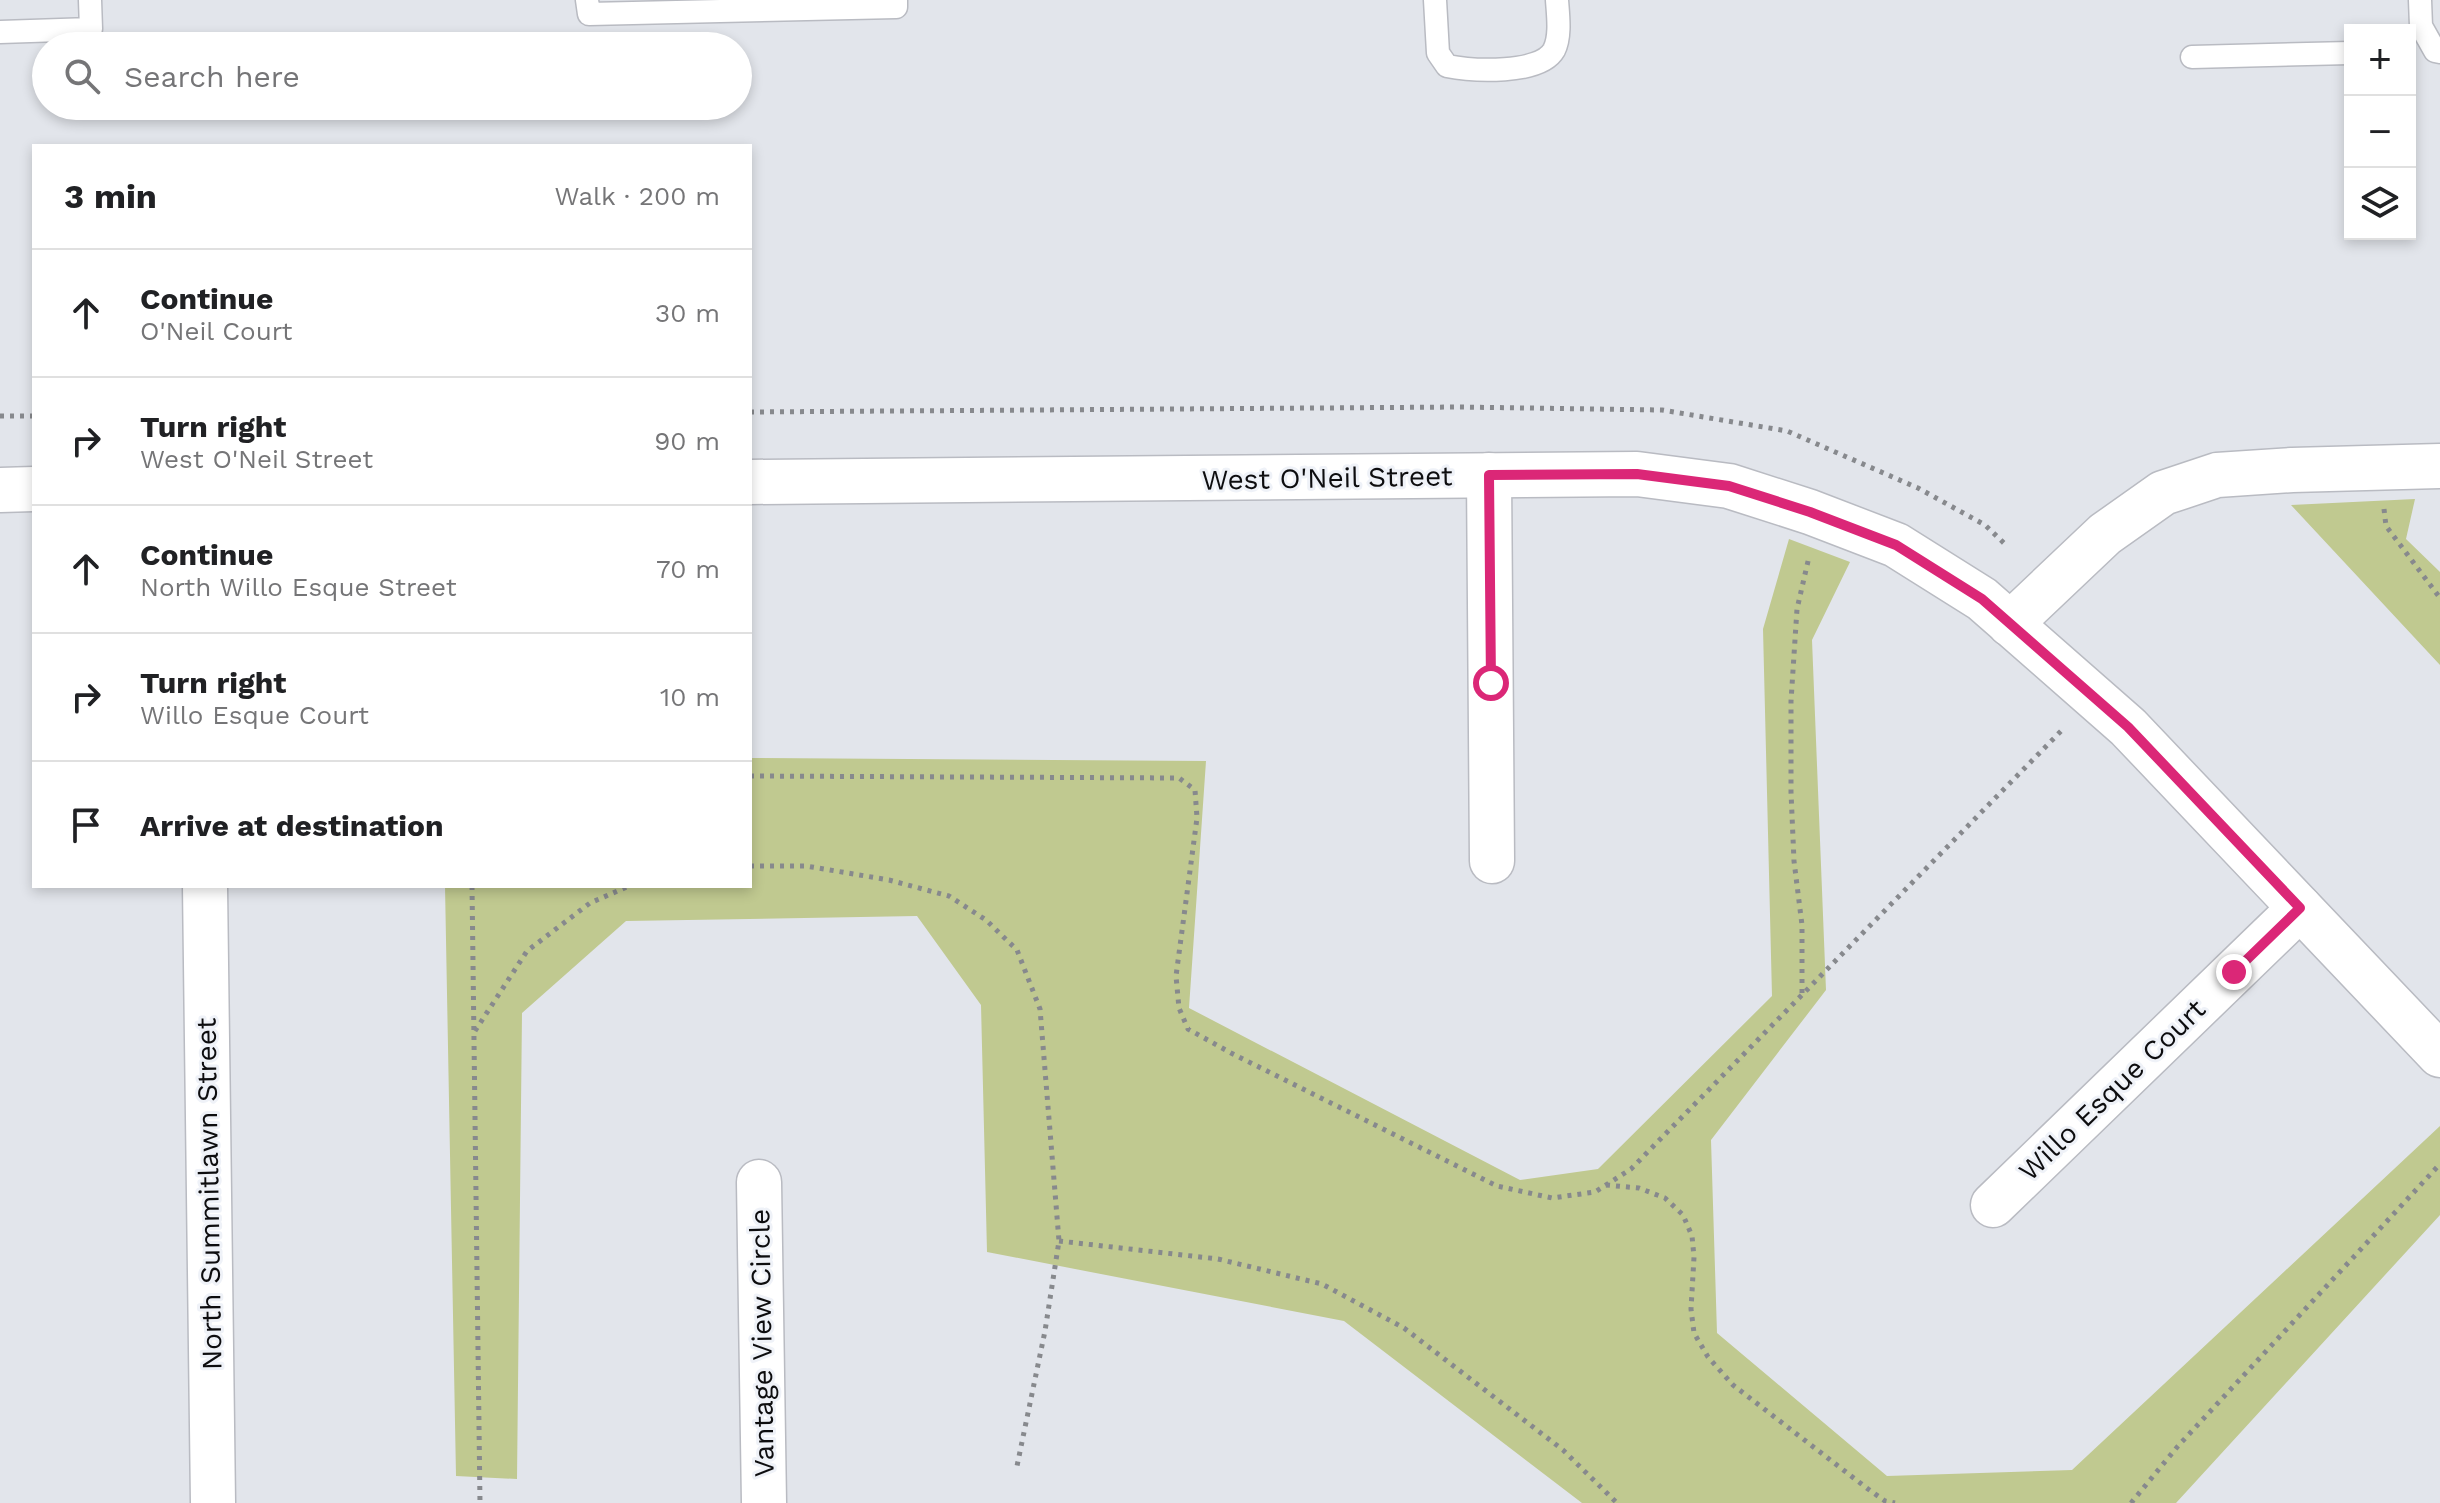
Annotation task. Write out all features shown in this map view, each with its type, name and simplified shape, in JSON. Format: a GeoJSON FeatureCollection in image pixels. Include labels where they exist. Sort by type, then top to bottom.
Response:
{"type":"FeatureCollection","features":[{"type":"Feature","properties":{"kind":"street"},"geometry":{"type":"LineString","coordinates":[[2010,624],[2105,534],[2163,493],[2217,475],[2440,466]]}},
{"type":"Feature","properties":{"kind":"street","name":"West O'Neil Street"},"geometry":{"type":"LineString","coordinates":[[752,482],[1637,474],[1729,486],[1810,512],[1896,545],[1982,599],[2128,727],[2440,1055]]}},
{"type":"Feature","properties":{"kind":"street"},"geometry":{"type":"LineString","coordinates":[[1489,475],[1492,861]]}},
{"type":"Feature","properties":{"kind":"street"},"geometry":{"type":"LineString","coordinates":[[0,490],[32,489]]}},
{"type":"Feature","properties":{"kind":"street","name":"North Summitlawn Street"},"geometry":{"type":"LineString","coordinates":[[205,888],[213,1503]]}},
{"type":"Feature","properties":{"kind":"street","name":"Willo Esque Court"},"geometry":{"type":"LineString","coordinates":[[1993,1205],[2300,908]]}},
{"type":"Feature","properties":{"kind":"street","name":"Vantage View Circle"},"geometry":{"type":"LineString","coordinates":[[759,1182],[764,1503]]}},
{"type":"Feature","properties":{"kind":"lane"},"geometry":{"type":"LineString","coordinates":[[0,32],[91,29],[90,0]]}},
{"type":"Feature","properties":{"kind":"lane"},"geometry":{"type":"LineString","coordinates":[[587,0],[589,14],[896,7],[896,0]]}},
{"type":"Feature","properties":{"kind":"lane"},"geometry":{"type":"LineString","coordinates":[[1435,0],[1438,53],[1447,66],[1466,70],[1532,66],[1548,57],[1556,47],[1557,0]]}},
{"type":"Feature","properties":{"kind":"lane"},"geometry":{"type":"LineString","coordinates":[[2420,0],[2421,26],[2438,51]]}},
{"type":"Feature","properties":{"kind":"lane"},"geometry":{"type":"LineString","coordinates":[[2416,51],[2438,51]]}},
{"type":"Feature","properties":{"kind":"lane"},"geometry":{"type":"LineString","coordinates":[[2192,57],[2344,53]]}},
{"type":"Feature","properties":{"kind":"path"},"geometry":{"type":"LineString","coordinates":[[752,412],[1458,407],[1662,410],[1787,431],[1918,488],[1985,525],[2007,546]]}},
{"type":"Feature","properties":{"kind":"path"},"geometry":{"type":"LineString","coordinates":[[0,416],[32,416]]}},
{"type":"Feature","properties":{"kind":"path"},"geometry":{"type":"LineString","coordinates":[[2383,496],[2386,526],[2440,598]]}},
{"type":"Feature","properties":{"kind":"path"},"geometry":{"type":"LineString","coordinates":[[1802,994],[1802,925],[1794,861],[1791,792],[1791,701],[1797,609],[1809,554]]}},
{"type":"Feature","properties":{"kind":"path"},"geometry":{"type":"LineString","coordinates":[[752,776],[1179,778],[1195,790],[1197,818],[1176,976],[1179,1008],[1188,1029],[1497,1186],[1552,1198],[1595,1192],[1631,1169],[2068,724]]}},
{"type":"Feature","properties":{"kind":"path"},"geometry":{"type":"LineString","coordinates":[[752,866],[806,866],[889,880],[949,896],[986,920],[1017,950],[1040,1009],[1059,1241],[1045,1331],[1017,1466]]}},
{"type":"Feature","properties":{"kind":"path"},"geometry":{"type":"LineString","coordinates":[[472,888],[480,1503]]}},
{"type":"Feature","properties":{"kind":"path"},"geometry":{"type":"LineString","coordinates":[[474,1032],[527,951],[590,903],[624,888]]}},
{"type":"Feature","properties":{"kind":"path"},"geometry":{"type":"LineString","coordinates":[[2131,1503],[2178,1446],[2440,1164]]}},
{"type":"Feature","properties":{"kind":"path"},"geometry":{"type":"LineString","coordinates":[[1605,1185],[1639,1188],[1665,1198],[1683,1215],[1692,1236],[1694,1257],[1691,1309],[1694,1333],[1708,1357],[1733,1385],[1885,1501],[1895,1503]]}},
{"type":"Feature","properties":{"kind":"path"},"geometry":{"type":"LineString","coordinates":[[1059,1241],[1218,1259],[1322,1284],[1404,1328],[1563,1450],[1617,1503]]}},
{"type":"Feature","properties":{"kind":"green space"},"geometry":{"type":"Polygon","coordinates":[[[2415,499],[2406,539],[2440,572],[2440,665],[2291,505],[2415,499]]]}},
{"type":"Feature","properties":{"kind":"green space"},"geometry":{"type":"Polygon","coordinates":[[[1789,539],[1850,562],[1812,640],[1826,990],[1711,1140],[1717,1333],[1887,1476],[2072,1470],[2440,1126],[2440,1215],[2176,1503],[1582,1503],[1344,1321],[987,1252],[981,1005],[917,916],[626,921],[522,1013],[517,1479],[456,1476],[445,888],[752,888],[752,758],[1206,761],[1189,1008],[1520,1180],[1598,1169],[1772,996],[1763,629],[1789,539]]]}},
{"type":"Feature","properties":{"kind":"route"},"geometry":{"type":"LineString","coordinates":[[1491,683],[1489,475],[1637,474],[1729,486],[1810,512],[1896,545],[1982,599],[2128,727],[2300,908],[2234,972]]}}]}
